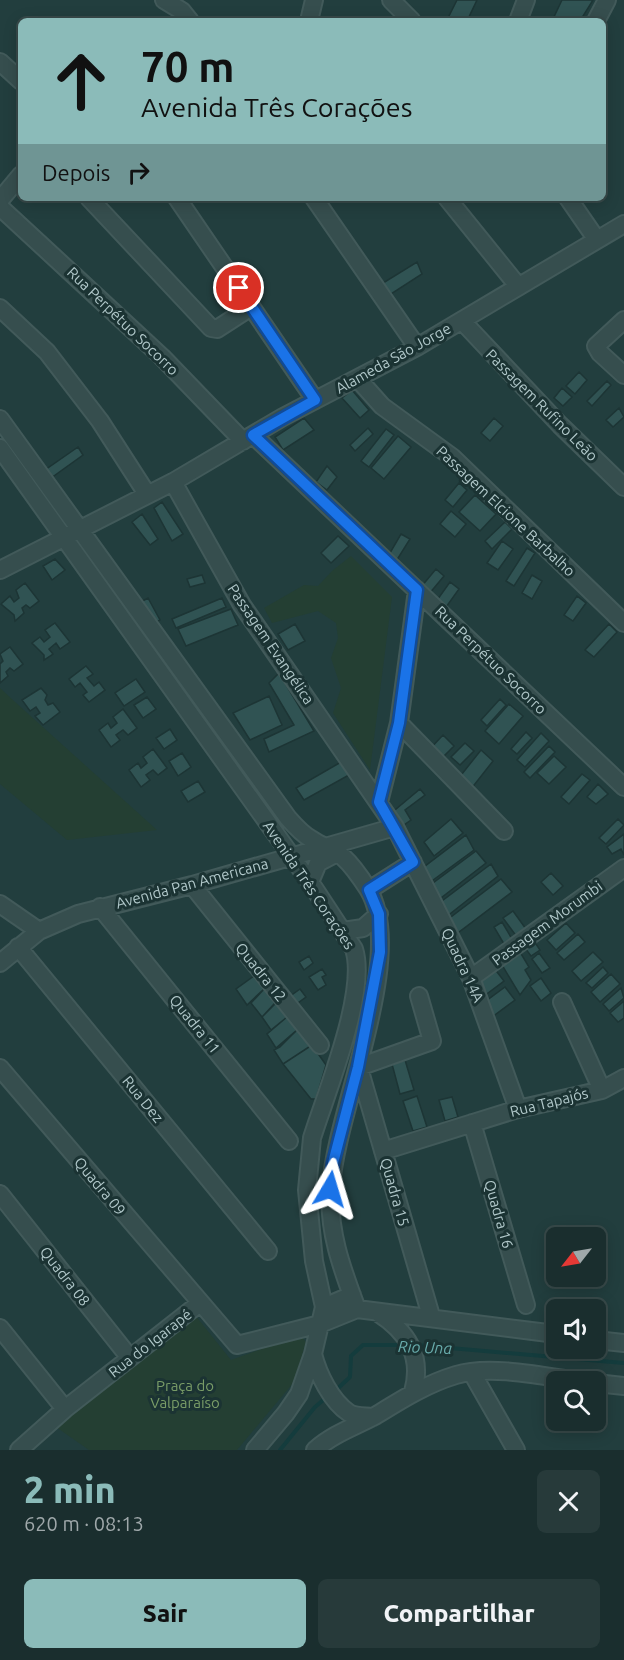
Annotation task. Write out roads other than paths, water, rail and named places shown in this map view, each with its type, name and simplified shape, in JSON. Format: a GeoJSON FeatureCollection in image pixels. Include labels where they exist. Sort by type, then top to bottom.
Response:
{"type":"FeatureCollection","features":[{"type":"Feature","properties":{"kind":"street"},"geometry":{"type":"LineString","coordinates":[[164,0],[182,11],[188,18]]}},
{"type":"Feature","properties":{"kind":"street"},"geometry":{"type":"LineString","coordinates":[[310,18],[314,0]]}},
{"type":"Feature","properties":{"kind":"street"},"geometry":{"type":"LineString","coordinates":[[391,0],[409,18]]}},
{"type":"Feature","properties":{"kind":"street"},"geometry":{"type":"LineString","coordinates":[[519,18],[526,0]]}},
{"type":"Feature","properties":{"kind":"street"},"geometry":{"type":"LineString","coordinates":[[598,18],[607,0]]}},
{"type":"Feature","properties":{"kind":"street"},"geometry":{"type":"LineString","coordinates":[[0,62],[18,78]]}},
{"type":"Feature","properties":{"kind":"street"},"geometry":{"type":"LineString","coordinates":[[0,200],[18,179]]}},
{"type":"Feature","properties":{"kind":"street"},"geometry":{"type":"LineString","coordinates":[[92,201],[211,328],[217,329],[251,307]]}},
{"type":"Feature","properties":{"kind":"street"},"geometry":{"type":"LineString","coordinates":[[179,201],[315,400]]}},
{"type":"Feature","properties":{"kind":"street"},"geometry":{"type":"LineString","coordinates":[[316,201],[417,347]]}},
{"type":"Feature","properties":{"kind":"street"},"geometry":{"type":"LineString","coordinates":[[449,201],[518,286]]}},
{"type":"Feature","properties":{"kind":"street"},"geometry":{"type":"LineString","coordinates":[[570,201],[597,240]]}},
{"type":"Feature","properties":{"kind":"street","name":"Rua Perpétuo Socorro"},"geometry":{"type":"LineString","coordinates":[[0,207],[248,438],[417,590],[624,786]]}},
{"type":"Feature","properties":{"kind":"street","name":"Alameda São Jorge"},"geometry":{"type":"LineString","coordinates":[[0,570],[173,482],[315,400],[417,347],[624,225]]}},
{"type":"Feature","properties":{"kind":"street"},"geometry":{"type":"LineString","coordinates":[[0,308],[54,360],[100,421],[147,494]]}},
{"type":"Feature","properties":{"kind":"street"},"geometry":{"type":"LineString","coordinates":[[624,320],[597,343],[600,353],[624,375]]}},
{"type":"Feature","properties":{"kind":"street","name":"Passagem Rufino Leão"},"geometry":{"type":"LineString","coordinates":[[462,321],[552,417],[624,487]]}},
{"type":"Feature","properties":{"kind":"street","name":"Passagem Elcione Barbalho"},"geometry":{"type":"LineString","coordinates":[[358,379],[382,406],[452,457],[624,623]]}},
{"type":"Feature","properties":{"kind":"street","name":"Avenida Três Corações"},"geometry":{"type":"LineString","coordinates":[[0,419],[288,818],[301,832],[353,867],[369,890],[379,914],[380,952],[358,1067],[333,1163],[330,1189],[333,1235],[355,1302]]}},
{"type":"Feature","properties":{"kind":"street","name":"Avenida Três Corações"},"geometry":{"type":"LineString","coordinates":[[0,448],[310,882],[357,958],[356,990],[312,1138],[307,1190],[314,1261],[324,1307],[313,1354],[299,1394],[255,1450]]}},
{"type":"Feature","properties":{"kind":"street","name":"Passagem Evangélica"},"geometry":{"type":"LineString","coordinates":[[173,482],[243,605],[395,827]]}},
{"type":"Feature","properties":{"kind":"street"},"geometry":{"type":"LineString","coordinates":[[379,802],[399,723],[417,590]]}},
{"type":"Feature","properties":{"kind":"street"},"geometry":{"type":"LineString","coordinates":[[399,723],[504,831]]}},
{"type":"Feature","properties":{"kind":"street","name":"Avenida Pan Americana"},"geometry":{"type":"LineString","coordinates":[[0,963],[39,931],[58,921],[100,908],[196,892],[291,855],[330,850],[395,827]]}},
{"type":"Feature","properties":{"kind":"street","name":"Quadra 14A"},"geometry":{"type":"LineString","coordinates":[[395,827],[471,978],[518,1109]]}},
{"type":"Feature","properties":{"kind":"street"},"geometry":{"type":"LineString","coordinates":[[310,882],[318,863],[330,850]]}},
{"type":"Feature","properties":{"kind":"street"},"geometry":{"type":"LineString","coordinates":[[369,890],[413,862]]}},
{"type":"Feature","properties":{"kind":"street","name":"Passagem Morumbi"},"geometry":{"type":"LineString","coordinates":[[471,978],[624,868]]}},
{"type":"Feature","properties":{"kind":"street","name":"Quadra 12"},"geometry":{"type":"LineString","coordinates":[[196,892],[320,1046]]}},
{"type":"Feature","properties":{"kind":"street"},"geometry":{"type":"LineString","coordinates":[[0,904],[39,931]]}},
{"type":"Feature","properties":{"kind":"street","name":"Quadra 11"},"geometry":{"type":"LineString","coordinates":[[100,908],[289,1142]]}},
{"type":"Feature","properties":{"kind":"street"},"geometry":{"type":"LineString","coordinates":[[343,932],[363,927],[379,914]]}},
{"type":"Feature","properties":{"kind":"street","name":"Rua Dez"},"geometry":{"type":"LineString","coordinates":[[18,947],[268,1251]]}},
{"type":"Feature","properties":{"kind":"street"},"geometry":{"type":"LineString","coordinates":[[358,1067],[432,1041],[419,996]]}},
{"type":"Feature","properties":{"kind":"street"},"geometry":{"type":"LineString","coordinates":[[562,1002],[603,1090]]}},
{"type":"Feature","properties":{"kind":"street","name":"Quadra 15"},"geometry":{"type":"LineString","coordinates":[[358,1067],[431,1316]]}},
{"type":"Feature","properties":{"kind":"street","name":"Quadra 09"},"geometry":{"type":"LineString","coordinates":[[0,1068],[200,1304]]}},
{"type":"Feature","properties":{"kind":"street","name":"Rua Tapajós"},"geometry":{"type":"LineString","coordinates":[[383,1151],[518,1109],[603,1090],[624,1078]]}},
{"type":"Feature","properties":{"kind":"street","name":"Quadra 16"},"geometry":{"type":"LineString","coordinates":[[472,1123],[526,1305]]}},
{"type":"Feature","properties":{"kind":"street","name":"Quadra 08"},"geometry":{"type":"LineString","coordinates":[[0,1194],[130,1358]]}},
{"type":"Feature","properties":{"kind":"street"},"geometry":{"type":"LineString","coordinates":[[324,1307],[355,1302],[376,1311],[401,1329],[417,1360],[417,1376],[413,1392]]}},
{"type":"Feature","properties":{"kind":"street"},"geometry":{"type":"LineString","coordinates":[[320,1324],[355,1302]]}},
{"type":"Feature","properties":{"kind":"street","name":"Rua do Igarapé"},"geometry":{"type":"LineString","coordinates":[[19,1450],[65,1409],[200,1304],[237,1345],[320,1324]]}},
{"type":"Feature","properties":{"kind":"street"},"geometry":{"type":"LineString","coordinates":[[376,1311],[431,1316],[546,1333]]}},
{"type":"Feature","properties":{"kind":"street"},"geometry":{"type":"LineString","coordinates":[[0,1328],[65,1409]]}},
{"type":"Feature","properties":{"kind":"street"},"geometry":{"type":"LineString","coordinates":[[606,1341],[624,1343]]}},
{"type":"Feature","properties":{"kind":"street"},"geometry":{"type":"LineString","coordinates":[[313,1354],[323,1380],[344,1409],[355,1416],[373,1417]]}},
{"type":"Feature","properties":{"kind":"street"},"geometry":{"type":"LineString","coordinates":[[315,1450],[332,1437],[373,1417],[413,1392],[458,1374],[494,1372],[546,1378]]}},
{"type":"Feature","properties":{"kind":"street"},"geometry":{"type":"LineString","coordinates":[[472,1373],[516,1450]]}},
{"type":"Feature","properties":{"kind":"street"},"geometry":{"type":"LineString","coordinates":[[606,1384],[624,1386]]}},
{"type":"Feature","properties":{"kind":"waterway","name":"Rio Una"},"geometry":{"type":"LineString","coordinates":[[334,1392],[350,1377],[351,1356],[363,1345],[402,1345]]}},
{"type":"Feature","properties":{"kind":"waterway","name":"Rio Una"},"geometry":{"type":"LineString","coordinates":[[416,1345],[624,1363]]}},
{"type":"Feature","properties":{"kind":"waterway","name":"Rio Una"},"geometry":{"type":"LineString","coordinates":[[280,1450],[315,1407],[328,1396]]}},
{"type":"Feature","properties":{"kind":"park label","name":"Praça do Valparaíso"},"geometry":{"type":"Point","coordinates":[185,1394]}}]}
